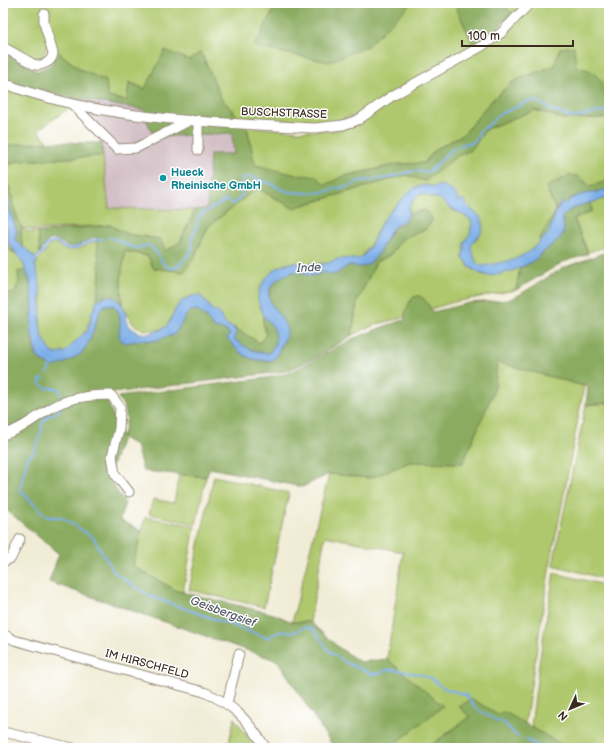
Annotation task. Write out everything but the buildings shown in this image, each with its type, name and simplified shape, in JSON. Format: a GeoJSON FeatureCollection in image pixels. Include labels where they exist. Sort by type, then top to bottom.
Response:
{"type":"FeatureCollection","features":[{"type":"Feature","properties":{"kind":"street","name":"BUSCHSTRASSE"},"geometry":{"type":"LineString","coordinates":[[3,83],[73,105],[132,115],[197,121],[315,128],[343,125],[358,120],[392,96],[482,46],[501,33],[530,3]]}},
{"type":"Feature","properties":{"kind":"street"},"geometry":{"type":"LineString","coordinates":[[3,47],[35,66],[48,63],[53,53],[44,23],[44,14]]}},
{"type":"Feature","properties":{"kind":"street"},"geometry":{"type":"LineString","coordinates":[[73,105],[117,149],[136,148],[197,121],[198,150]]}},
{"type":"Feature","properties":{"kind":"street"},"geometry":{"type":"LineString","coordinates":[[3,435],[24,427],[59,404],[89,396],[111,395],[120,407],[119,429],[112,456],[115,474],[129,492]]}},
{"type":"Feature","properties":{"kind":"street"},"geometry":{"type":"LineString","coordinates":[[3,562],[11,558],[20,539]]}},
{"type":"Feature","properties":{"kind":"street","name":"IM HIRSCHFELD"},"geometry":{"type":"LineString","coordinates":[[3,634],[14,640],[204,692],[227,703],[240,714],[250,725],[266,748]]}},
{"type":"Feature","properties":{"kind":"street"},"geometry":{"type":"LineString","coordinates":[[227,703],[239,654]]}},
{"type":"Feature","properties":{"kind":"street"},"geometry":{"type":"LineString","coordinates":[[3,732],[73,748]]}},
{"type":"Feature","properties":{"kind":"shaded area"},"geometry":{"type":"Polygon","coordinates":[[[72,98],[146,110],[155,136],[232,133],[234,154],[210,154],[207,208],[195,210],[109,208],[102,143],[71,107],[72,98]]]}},
{"type":"Feature","properties":{"kind":"green space"},"geometry":{"type":"Polygon","coordinates":[[[3,3],[285,3],[274,9],[367,46],[412,3],[454,3],[473,44],[355,116],[323,124],[239,118],[221,98],[201,52],[145,89],[129,82],[127,101],[108,97],[105,81],[80,69],[55,50],[51,36],[41,61],[3,42],[3,3]]]}},
{"type":"Feature","properties":{"kind":"green space"},"geometry":{"type":"Polygon","coordinates":[[[285,3],[412,3],[367,46],[329,62],[254,47],[274,9],[285,3]]]}},
{"type":"Feature","properties":{"kind":"green space"},"geometry":{"type":"Polygon","coordinates":[[[454,3],[500,3],[512,13],[491,35],[473,44],[454,3]]]}},
{"type":"Feature","properties":{"kind":"green space"},"geometry":{"type":"Polygon","coordinates":[[[500,3],[526,3],[512,13],[500,3]]]}},
{"type":"Feature","properties":{"kind":"green space"},"geometry":{"type":"Polygon","coordinates":[[[535,3],[609,3],[609,86],[605,85],[593,72],[576,66],[554,66],[514,81],[490,102],[464,134],[436,149],[424,163],[400,164],[344,176],[325,185],[316,176],[296,175],[255,165],[247,127],[300,131],[339,130],[363,122],[393,98],[443,72],[535,3]]]}},
{"type":"Feature","properties":{"kind":"green space"},"geometry":{"type":"Polygon","coordinates":[[[574,46],[576,66],[593,72],[605,85],[609,86],[609,118],[563,119],[535,110],[486,129],[471,150],[457,156],[425,181],[406,175],[293,208],[257,188],[208,227],[195,256],[184,272],[153,268],[148,256],[125,251],[121,279],[122,304],[114,297],[104,296],[97,301],[100,274],[96,237],[72,247],[65,246],[57,240],[51,240],[46,243],[40,253],[38,232],[110,225],[127,234],[160,239],[166,251],[180,242],[195,210],[207,208],[210,154],[234,154],[232,133],[154,137],[146,119],[145,110],[72,98],[3,80],[3,52],[37,71],[49,66],[59,53],[80,69],[106,81],[108,97],[127,101],[129,82],[145,89],[165,50],[189,60],[201,52],[221,98],[247,127],[255,165],[296,175],[316,176],[325,185],[344,176],[400,164],[424,163],[436,149],[464,134],[490,102],[514,81],[554,66],[560,48],[574,46]]]}},
{"type":"Feature","properties":{"kind":"green space"},"geometry":{"type":"Polygon","coordinates":[[[3,85],[71,107],[38,130],[48,142],[8,145],[3,147],[3,85]]]}},
{"type":"Feature","properties":{"kind":"green space"},"geometry":{"type":"Polygon","coordinates":[[[535,110],[563,119],[609,118],[609,180],[590,187],[584,180],[546,187],[556,211],[539,240],[541,241],[529,252],[519,258],[498,265],[479,266],[471,249],[471,244],[478,237],[477,215],[464,200],[458,203],[452,191],[442,185],[439,187],[412,190],[392,209],[381,223],[372,242],[361,258],[355,260],[335,260],[329,263],[290,263],[263,283],[259,290],[258,298],[263,311],[263,322],[266,334],[260,343],[233,327],[228,326],[204,299],[175,310],[167,326],[160,330],[144,330],[133,324],[122,304],[121,279],[125,251],[148,256],[195,256],[208,227],[257,188],[293,208],[406,175],[425,181],[457,156],[471,150],[486,129],[535,110]]]}},
{"type":"Feature","properties":{"kind":"green space"},"geometry":{"type":"Polygon","coordinates":[[[48,142],[102,143],[103,156],[19,161],[3,167],[3,147],[8,145],[48,142]]]}},
{"type":"Feature","properties":{"kind":"green space"},"geometry":{"type":"Polygon","coordinates":[[[103,156],[109,208],[195,210],[180,242],[166,251],[160,239],[127,234],[110,225],[33,230],[21,227],[13,205],[11,189],[3,180],[3,167],[19,161],[103,156]]]}},
{"type":"Feature","properties":{"kind":"green space"},"geometry":{"type":"Polygon","coordinates":[[[569,175],[578,176],[590,187],[609,180],[609,188],[571,198],[568,203],[557,208],[549,233],[541,241],[539,239],[556,211],[546,187],[569,175]]]}},
{"type":"Feature","properties":{"kind":"green space"},"geometry":{"type":"Polygon","coordinates":[[[3,180],[11,189],[13,205],[21,227],[22,247],[15,239],[16,230],[10,212],[9,203],[5,201],[3,203],[3,180]]]}},
{"type":"Feature","properties":{"kind":"green space"},"geometry":{"type":"Polygon","coordinates":[[[609,191],[609,246],[588,252],[574,219],[592,211],[589,192],[609,191]]]}},
{"type":"Feature","properties":{"kind":"green space"},"geometry":{"type":"Polygon","coordinates":[[[420,194],[427,195],[431,198],[439,198],[452,210],[461,213],[471,220],[472,226],[470,228],[472,232],[464,243],[463,257],[463,259],[468,263],[468,266],[485,275],[494,275],[520,268],[516,290],[454,302],[431,309],[424,299],[419,296],[414,297],[410,301],[405,317],[377,324],[352,335],[357,302],[376,262],[390,255],[403,238],[426,229],[425,210],[409,214],[409,207],[420,194]]]}},
{"type":"Feature","properties":{"kind":"green space"},"geometry":{"type":"Polygon","coordinates":[[[590,202],[592,211],[574,219],[588,254],[563,262],[516,290],[520,268],[532,262],[561,237],[564,227],[562,217],[571,210],[590,202]]]}},
{"type":"Feature","properties":{"kind":"green space"},"geometry":{"type":"Polygon","coordinates":[[[425,210],[433,219],[426,229],[403,238],[390,255],[376,262],[357,302],[352,335],[328,350],[287,371],[104,394],[122,437],[126,421],[126,412],[118,397],[266,378],[290,373],[352,339],[405,320],[407,308],[414,297],[419,296],[424,299],[433,312],[469,303],[508,300],[519,295],[563,268],[604,253],[609,278],[609,403],[586,405],[588,387],[497,362],[495,388],[463,463],[410,462],[370,478],[329,474],[302,487],[210,468],[206,477],[143,471],[136,445],[122,438],[108,477],[125,503],[120,520],[142,531],[133,566],[177,591],[274,614],[292,622],[310,622],[338,647],[360,662],[387,659],[443,706],[400,740],[387,745],[384,748],[334,748],[278,661],[49,582],[59,554],[3,507],[3,292],[14,294],[19,282],[18,272],[26,270],[33,302],[32,334],[34,348],[40,360],[52,367],[91,338],[100,311],[105,305],[110,305],[117,310],[121,324],[119,333],[131,342],[141,340],[147,341],[174,335],[189,311],[197,310],[206,317],[214,328],[225,330],[229,333],[230,335],[228,338],[242,352],[255,359],[268,361],[277,355],[286,337],[282,319],[270,304],[269,300],[270,290],[277,280],[294,271],[318,275],[324,272],[336,274],[349,265],[362,267],[377,255],[394,227],[402,224],[409,214],[425,210]]]}},
{"type":"Feature","properties":{"kind":"green space"},"geometry":{"type":"Polygon","coordinates":[[[3,218],[7,227],[8,242],[15,253],[7,249],[3,242],[3,218]]]}},
{"type":"Feature","properties":{"kind":"green space"},"geometry":{"type":"Polygon","coordinates":[[[21,228],[29,232],[38,232],[40,253],[35,258],[22,247],[21,228]]]}},
{"type":"Feature","properties":{"kind":"green space"},"geometry":{"type":"Polygon","coordinates":[[[97,240],[100,274],[97,301],[95,304],[96,306],[86,329],[78,341],[64,353],[54,353],[50,350],[44,340],[40,324],[41,297],[36,270],[38,259],[52,243],[58,244],[66,250],[72,250],[83,247],[97,240]]]}},
{"type":"Feature","properties":{"kind":"green space"},"geometry":{"type":"Polygon","coordinates":[[[3,242],[7,248],[17,254],[26,270],[18,272],[19,282],[14,294],[3,292],[3,242]]]}},
{"type":"Feature","properties":{"kind":"green space"},"geometry":{"type":"Polygon","coordinates":[[[263,316],[274,329],[276,338],[273,348],[269,353],[250,349],[234,339],[236,332],[233,327],[260,343],[266,334],[263,316]]]}},
{"type":"Feature","properties":{"kind":"green space"},"geometry":{"type":"Polygon","coordinates":[[[497,362],[584,386],[549,570],[525,724],[505,712],[471,716],[427,748],[384,748],[387,745],[400,740],[412,681],[387,659],[403,552],[325,536],[310,622],[292,622],[329,474],[370,478],[410,462],[463,463],[495,388],[497,362]]]}},
{"type":"Feature","properties":{"kind":"green space"},"geometry":{"type":"Polygon","coordinates":[[[609,403],[609,580],[553,565],[586,405],[609,403]]]}},
{"type":"Feature","properties":{"kind":"green space"},"geometry":{"type":"Polygon","coordinates":[[[179,474],[206,477],[196,524],[149,514],[153,499],[174,503],[179,474]]]}},
{"type":"Feature","properties":{"kind":"green space"},"geometry":{"type":"Polygon","coordinates":[[[214,476],[289,493],[264,607],[189,590],[214,476]]]}},
{"type":"Feature","properties":{"kind":"green space"},"geometry":{"type":"Polygon","coordinates":[[[145,517],[195,526],[183,592],[177,591],[133,566],[145,517]]]}},
{"type":"Feature","properties":{"kind":"green space"},"geometry":{"type":"Polygon","coordinates":[[[554,573],[609,586],[609,748],[567,748],[531,727],[539,663],[554,573]]]}},
{"type":"Feature","properties":{"kind":"green space"},"geometry":{"type":"Polygon","coordinates":[[[472,699],[497,714],[505,712],[567,748],[427,748],[470,717],[458,706],[472,699]]]}},
{"type":"Feature","properties":{"kind":"green space"},"geometry":{"type":"Polygon","coordinates":[[[234,718],[256,748],[228,748],[234,718]]]}},
{"type":"Feature","properties":{"kind":"water","name":"Inde"},"geometry":{"type":"Polygon","coordinates":[[[425,185],[434,187],[442,185],[457,196],[459,203],[461,199],[464,200],[466,205],[481,218],[483,223],[482,230],[471,245],[471,248],[476,262],[483,266],[513,260],[529,252],[549,233],[554,217],[560,204],[563,202],[568,203],[570,200],[579,195],[609,188],[609,197],[578,206],[567,212],[562,217],[564,229],[561,237],[532,262],[510,272],[489,276],[479,273],[468,266],[468,263],[462,257],[465,248],[464,243],[471,232],[471,220],[451,208],[439,198],[419,194],[409,208],[407,218],[394,227],[376,256],[367,265],[356,267],[349,265],[336,274],[331,275],[324,272],[310,276],[302,272],[292,273],[277,280],[271,287],[269,294],[270,300],[282,319],[287,332],[277,356],[272,360],[256,360],[242,354],[227,338],[230,335],[229,333],[225,330],[214,328],[206,317],[197,310],[189,311],[174,335],[154,341],[141,340],[126,343],[119,337],[120,316],[115,307],[111,305],[105,305],[100,311],[90,340],[81,354],[65,363],[53,367],[39,359],[37,356],[31,330],[33,306],[30,281],[23,263],[8,242],[7,227],[3,218],[3,203],[6,200],[8,200],[9,209],[17,231],[15,239],[37,261],[35,266],[40,282],[40,324],[42,336],[51,351],[55,354],[65,352],[84,333],[88,331],[91,313],[96,306],[95,304],[97,301],[103,297],[114,297],[120,302],[124,309],[127,324],[137,331],[147,334],[167,326],[182,301],[192,296],[200,295],[214,312],[217,311],[226,324],[233,327],[236,332],[234,339],[250,349],[269,353],[275,343],[275,333],[271,324],[263,316],[258,299],[259,290],[265,279],[274,270],[285,264],[323,264],[344,258],[360,258],[369,248],[381,224],[392,210],[413,189],[425,185]]]}},
{"type":"Feature","properties":{"kind":"waterway"},"geometry":{"type":"LineString","coordinates":[[109,238],[116,239],[137,248],[149,245],[167,267],[176,267],[191,250],[191,239],[196,230],[198,218],[201,214],[227,200],[233,204],[239,199],[242,195],[242,178],[250,177],[270,183],[290,192],[325,192],[350,186],[359,181],[388,178],[408,172],[430,171],[452,149],[467,143],[472,143],[477,138],[480,131],[502,113],[529,101],[537,101],[552,110],[573,118],[604,111],[609,113]]}},
{"type":"Feature","properties":{"kind":"waterway"},"geometry":{"type":"LineString","coordinates":[[34,260],[44,251],[46,245],[56,241],[63,247],[70,249],[91,241],[103,239]]}},
{"type":"Feature","properties":{"kind":"waterway","name":"Geisbergsief"},"geometry":{"type":"LineString","coordinates":[[47,374],[51,364]]}},
{"type":"Feature","properties":{"kind":"waterway","name":"Geisbergsief"},"geometry":{"type":"LineString","coordinates":[[44,379],[40,380],[40,384],[46,388],[57,388],[60,390],[61,395]]}},
{"type":"Feature","properties":{"kind":"waterway","name":"Geisbergsief"},"geometry":{"type":"LineString","coordinates":[[61,408],[58,412],[49,415],[42,423],[42,430],[34,452],[28,457],[20,490],[47,517],[61,517],[93,537],[114,572],[149,596],[268,638],[278,633],[296,632],[305,627],[313,629],[329,651],[347,663],[372,674],[379,674],[386,670],[396,670],[419,674],[431,678],[443,688],[466,695],[475,708],[497,721],[504,723],[519,737]]}},
{"type":"Feature","properties":{"kind":"waterway"},"geometry":{"type":"LineString","coordinates":[[525,739],[542,748]]}},
{"type":"Feature","properties":{"kind":"place","name":"Hueck Rheinische GmbH"},"geometry":{"type":"Point","coordinates":[163,178]}}]}
